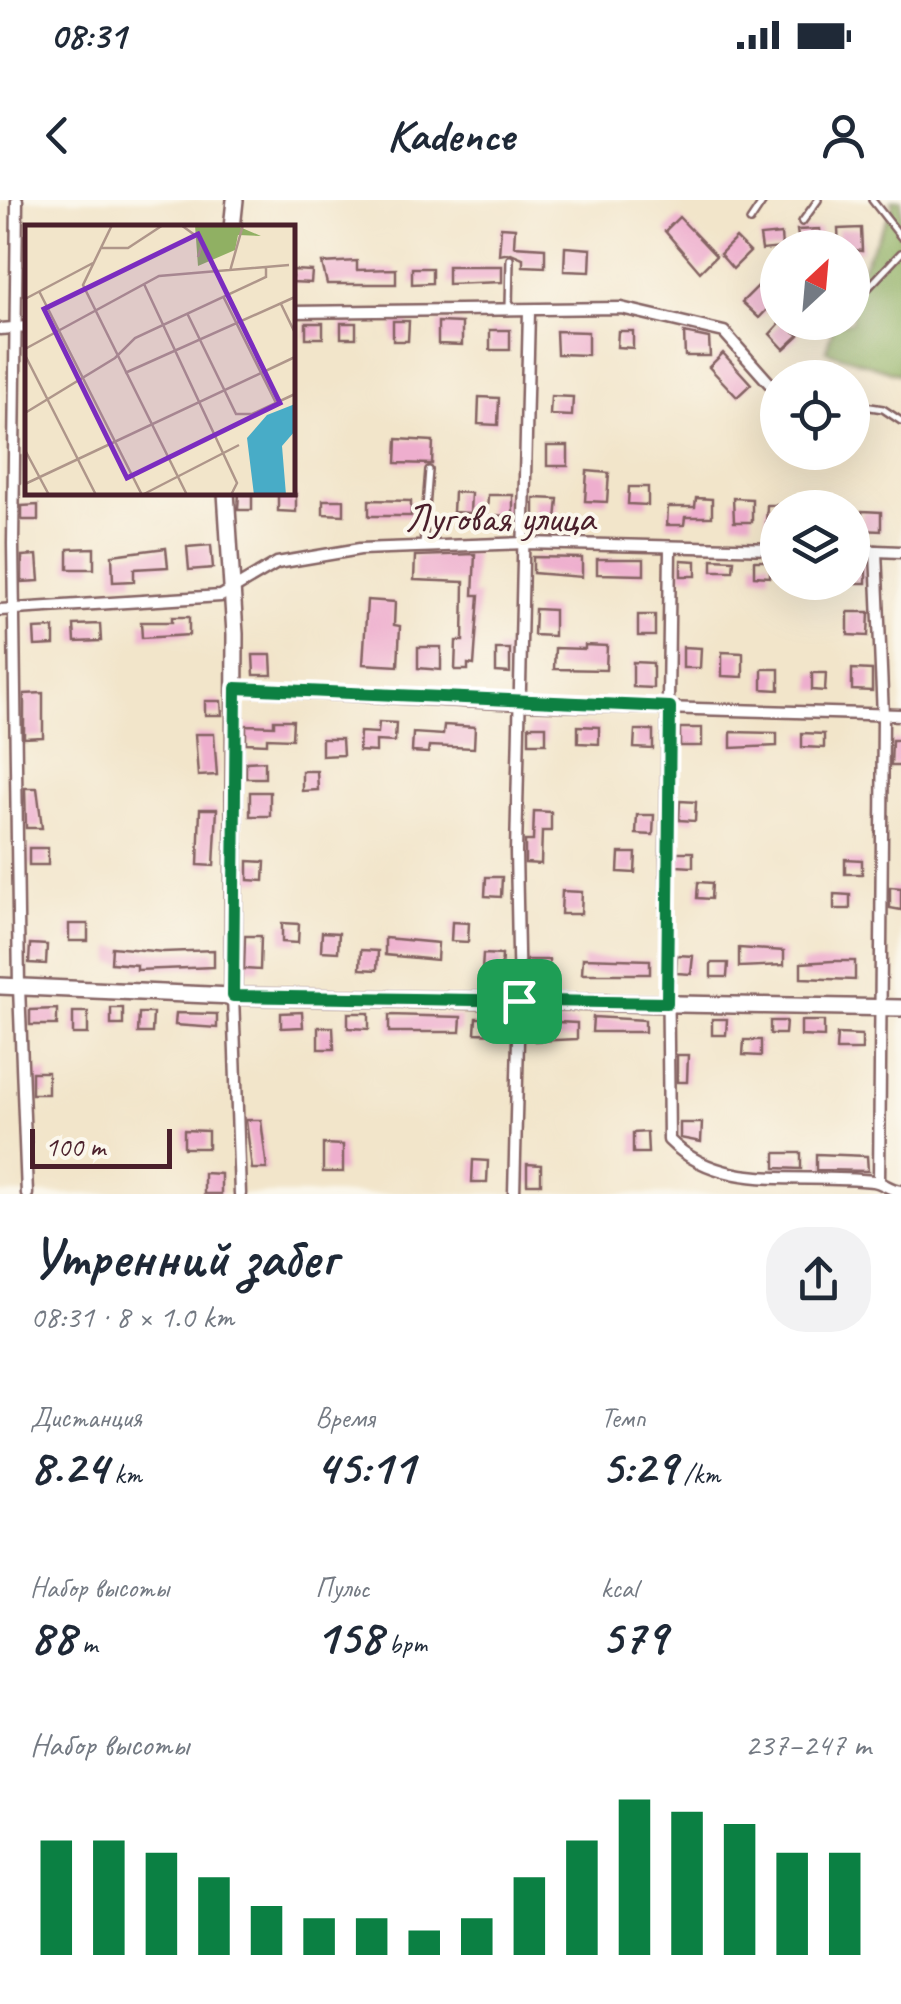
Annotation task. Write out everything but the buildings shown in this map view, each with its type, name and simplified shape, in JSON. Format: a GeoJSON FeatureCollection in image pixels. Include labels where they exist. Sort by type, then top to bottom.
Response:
{"type":"FeatureCollection","features":[{"type":"Feature","properties":{"kind":"street"},"geometry":{"type":"LineString","coordinates":[[17,200],[23,327],[13,544],[17,608],[19,987],[28,1194]]}},
{"type":"Feature","properties":{"kind":"street"},"geometry":{"type":"LineString","coordinates":[[232,225],[235,200]]}},
{"type":"Feature","properties":{"kind":"street"},"geometry":{"type":"LineString","coordinates":[[295,312],[621,308],[724,332],[743,347],[760,369]]}},
{"type":"Feature","properties":{"kind":"street"},"geometry":{"type":"LineString","coordinates":[[514,1194],[519,1001],[516,852],[526,543],[528,311]]}},
{"type":"Feature","properties":{"kind":"street"},"geometry":{"type":"LineString","coordinates":[[0,329],[23,327]]}},
{"type":"Feature","properties":{"kind":"street"},"geometry":{"type":"LineString","coordinates":[[226,495],[236,688],[233,996],[240,1194]]}},
{"type":"Feature","properties":{"kind":"street","name":"Луговая улица"},"geometry":{"type":"LineString","coordinates":[[232,591],[276,564],[295,559],[424,546],[526,543],[760,549]]}},
{"type":"Feature","properties":{"kind":"street"},"geometry":{"type":"LineString","coordinates":[[670,548],[669,1140],[684,1159],[705,1173],[743,1180],[879,1182],[901,1191]]}},
{"type":"Feature","properties":{"kind":"street"},"geometry":{"type":"LineString","coordinates":[[870,550],[901,552]]}},
{"type":"Feature","properties":{"kind":"street"},"geometry":{"type":"LineString","coordinates":[[876,550],[884,716],[879,1182]]}},
{"type":"Feature","properties":{"kind":"street"},"geometry":{"type":"LineString","coordinates":[[0,610],[221,596],[232,591]]}},
{"type":"Feature","properties":{"kind":"street"},"geometry":{"type":"LineString","coordinates":[[236,688],[522,704],[901,715]]}},
{"type":"Feature","properties":{"kind":"street"},"geometry":{"type":"LineString","coordinates":[[0,986],[233,996],[901,1008]]}},
{"type":"Feature","properties":{"kind":"lane"},"geometry":{"type":"LineString","coordinates":[[750,220],[764,200]]}},
{"type":"Feature","properties":{"kind":"lane"},"geometry":{"type":"LineString","coordinates":[[802,222],[818,200]]}},
{"type":"Feature","properties":{"kind":"lane"},"geometry":{"type":"LineString","coordinates":[[872,200],[901,237]]}},
{"type":"Feature","properties":{"kind":"lane"},"geometry":{"type":"LineString","coordinates":[[870,286],[901,252]]}},
{"type":"Feature","properties":{"kind":"lane"},"geometry":{"type":"LineString","coordinates":[[509,311],[510,258]]}},
{"type":"Feature","properties":{"kind":"lane"},"geometry":{"type":"LineString","coordinates":[[870,407],[884,409],[901,421]]}},
{"type":"Feature","properties":{"kind":"lane"},"geometry":{"type":"LineString","coordinates":[[424,546],[429,470]]}},
{"type":"Feature","properties":{"kind":"green space"},"geometry":{"type":"Polygon","coordinates":[[[891,200],[901,200],[901,375],[870,365],[870,360],[854,360],[826,351],[829,340],[870,340],[870,252],[893,207],[891,200]]]}},
{"type":"Feature","properties":{"kind":"route"},"geometry":{"type":"LineString","coordinates":[[236,688],[522,704],[670,707],[667,1003],[519,1001],[233,996],[236,688]]}}]}
